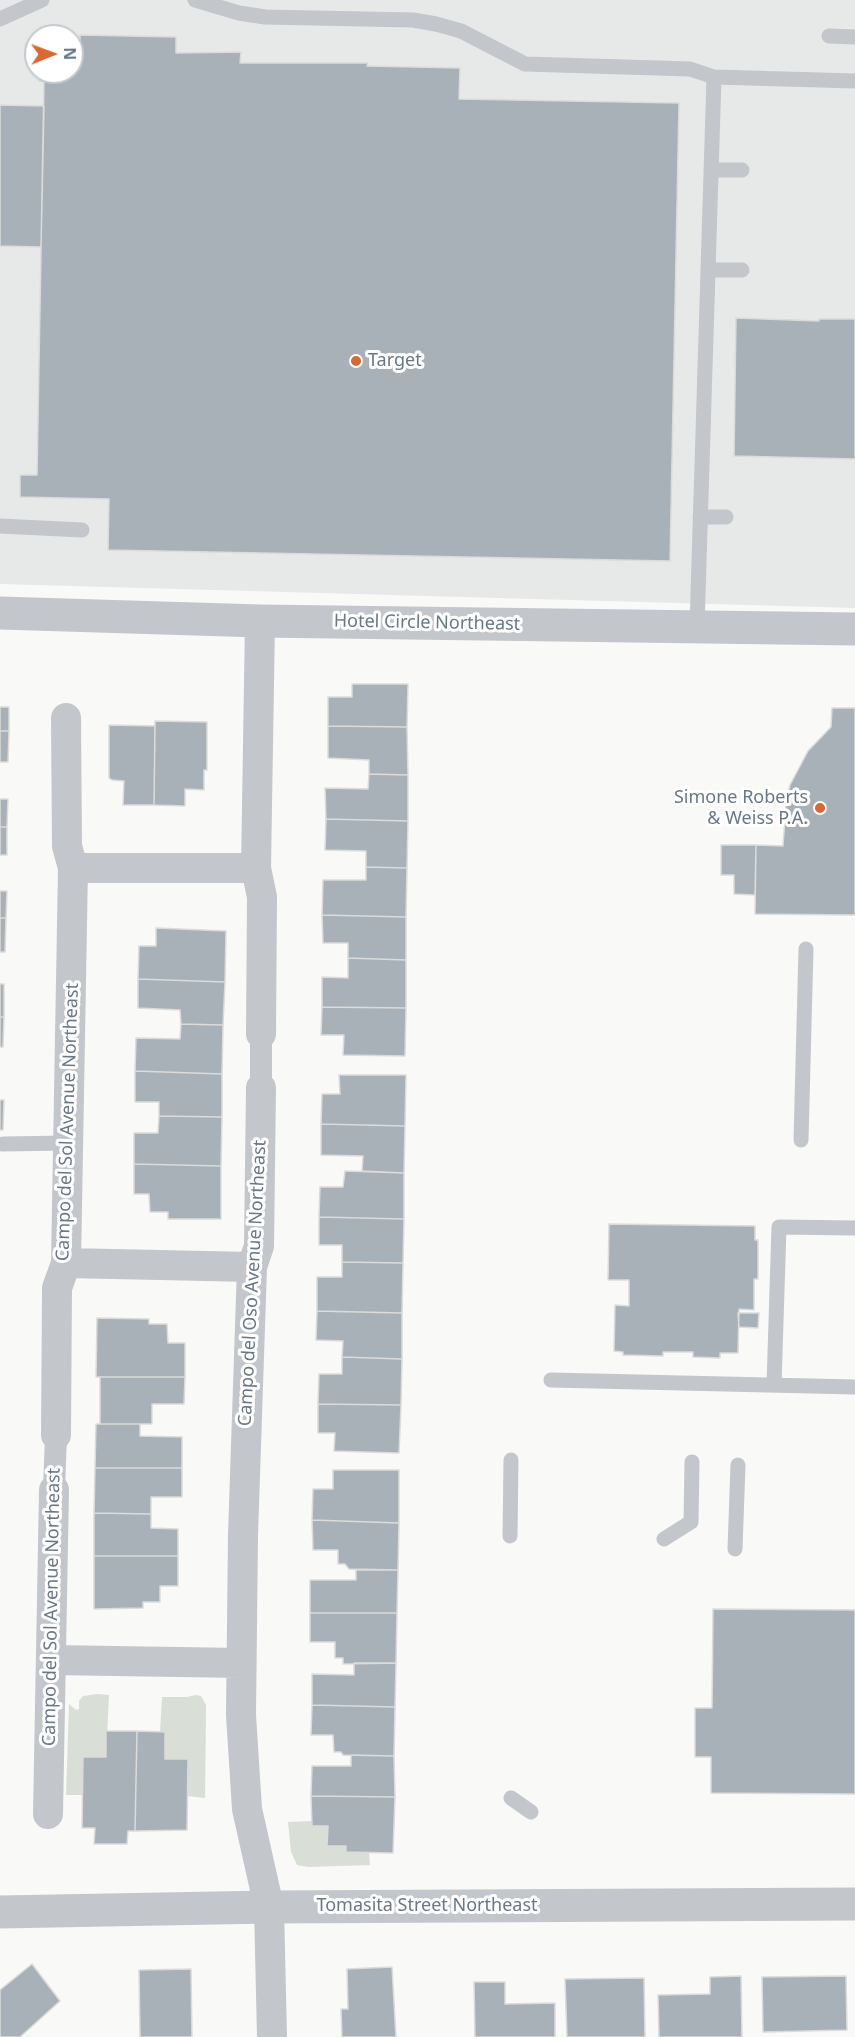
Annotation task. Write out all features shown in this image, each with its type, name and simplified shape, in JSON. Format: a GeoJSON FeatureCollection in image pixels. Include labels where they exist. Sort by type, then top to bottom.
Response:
{"type":"FeatureCollection","features":[{"type":"Feature","properties":{"kind":"street","name":"Hotel Circle Northeast"},"geometry":{"type":"LineString","coordinates":[[0,613],[260,621],[855,629]]}},
{"type":"Feature","properties":{"kind":"street","name":"Campo del Oso Avenue Northeast"},"geometry":{"type":"LineString","coordinates":[[260,621],[256,867],[262,897],[259,1246],[252,1267],[243,1534],[241,1714],[247,1809],[269,1907],[272,2037]]}},
{"type":"Feature","properties":{"kind":"street","name":"Campo del Sol Avenue Northeast"},"geometry":{"type":"LineString","coordinates":[[48,1814],[57,1288],[66,1263],[69,1143],[73,868],[67,846],[66,718]]}},
{"type":"Feature","properties":{"kind":"street"},"geometry":{"type":"LineString","coordinates":[[73,868],[256,867]]}},
{"type":"Feature","properties":{"kind":"street"},"geometry":{"type":"LineString","coordinates":[[66,1263],[252,1267]]}},
{"type":"Feature","properties":{"kind":"street"},"geometry":{"type":"LineString","coordinates":[[51,1660],[241,1663]]}},
{"type":"Feature","properties":{"kind":"street","name":"Tomasita Street Northeast"},"geometry":{"type":"LineString","coordinates":[[0,1912],[269,1907],[855,1904]]}},
{"type":"Feature","properties":{"kind":"lane"},"geometry":{"type":"LineString","coordinates":[[0,19],[42,0]]}},
{"type":"Feature","properties":{"kind":"lane"},"geometry":{"type":"LineString","coordinates":[[195,0],[239,13],[265,17],[412,20],[436,24],[460,31],[525,64],[690,69],[714,77],[855,81]]}},
{"type":"Feature","properties":{"kind":"lane"},"geometry":{"type":"LineString","coordinates":[[829,36],[855,37]]}},
{"type":"Feature","properties":{"kind":"lane"},"geometry":{"type":"LineString","coordinates":[[697,627],[714,77]]}},
{"type":"Feature","properties":{"kind":"lane"},"geometry":{"type":"LineString","coordinates":[[711,170],[742,170]]}},
{"type":"Feature","properties":{"kind":"lane"},"geometry":{"type":"LineString","coordinates":[[708,270],[742,270]]}},
{"type":"Feature","properties":{"kind":"lane"},"geometry":{"type":"LineString","coordinates":[[700,517],[726,517]]}},
{"type":"Feature","properties":{"kind":"lane"},"geometry":{"type":"LineString","coordinates":[[0,526],[82,530]]}},
{"type":"Feature","properties":{"kind":"lane"},"geometry":{"type":"LineString","coordinates":[[801,1140],[806,949]]}},
{"type":"Feature","properties":{"kind":"lane"},"geometry":{"type":"LineString","coordinates":[[3,1144],[69,1143]]}},
{"type":"Feature","properties":{"kind":"lane"},"geometry":{"type":"LineString","coordinates":[[774,1385],[779,1227],[855,1228]]}},
{"type":"Feature","properties":{"kind":"lane"},"geometry":{"type":"LineString","coordinates":[[550,1380],[855,1387]]}},
{"type":"Feature","properties":{"kind":"lane"},"geometry":{"type":"LineString","coordinates":[[510,1536],[511,1460]]}},
{"type":"Feature","properties":{"kind":"lane"},"geometry":{"type":"LineString","coordinates":[[664,1539],[692,1522],[692,1462]]}},
{"type":"Feature","properties":{"kind":"lane"},"geometry":{"type":"LineString","coordinates":[[735,1549],[738,1465]]}},
{"type":"Feature","properties":{"kind":"lane"},"geometry":{"type":"LineString","coordinates":[[511,1798],[531,1812]]}},
{"type":"Feature","properties":{"kind":"shaded area"},"geometry":{"type":"Polygon","coordinates":[[[0,0],[855,0],[855,608],[0,584],[0,0]]]}},
{"type":"Feature","properties":{"kind":"shaded area"},"geometry":{"type":"Polygon","coordinates":[[[109,1695],[106,1757],[83,1795],[66,1795],[69,1704],[76,1710],[79,1709],[79,1701],[83,1696],[109,1695]]]}},
{"type":"Feature","properties":{"kind":"shaded area"},"geometry":{"type":"Polygon","coordinates":[[[201,1696],[206,1705],[205,1798],[187,1796],[188,1759],[165,1759],[165,1732],[160,1732],[162,1697],[201,1696]]]}},
{"type":"Feature","properties":{"kind":"shaded area"},"geometry":{"type":"Polygon","coordinates":[[[312,1821],[312,1826],[328,1826],[327,1846],[346,1846],[346,1852],[369,1852],[370,1865],[309,1867],[297,1865],[291,1852],[288,1822],[312,1821]]]}},
{"type":"Feature","properties":{"kind":"building","name":"Target"},"geometry":{"type":"Polygon","coordinates":[[[84,35],[176,37],[176,53],[241,52],[240,63],[368,63],[367,66],[460,68],[459,99],[679,103],[670,561],[108,550],[109,499],[20,497],[20,475],[37,475],[44,84],[84,84],[84,35]]]}},
{"type":"Feature","properties":{"kind":"building"},"geometry":{"type":"Polygon","coordinates":[[[0,105],[44,106],[41,247],[0,246],[0,105]]]}},
{"type":"Feature","properties":{"kind":"building"},"geometry":{"type":"Polygon","coordinates":[[[736,318],[819,321],[819,319],[855,319],[855,459],[734,456],[736,318]]]}},
{"type":"Feature","properties":{"kind":"building"},"geometry":{"type":"Polygon","coordinates":[[[352,684],[408,684],[407,727],[328,726],[328,697],[352,697],[352,684]]]}},
{"type":"Feature","properties":{"kind":"building"},"geometry":{"type":"Polygon","coordinates":[[[0,707],[9,707],[9,731],[0,731],[0,707]]]}},
{"type":"Feature","properties":{"kind":"building","name":"Simone Roberts & Weiss P.A."},"geometry":{"type":"Polygon","coordinates":[[[832,708],[855,708],[855,915],[755,914],[756,845],[783,846],[786,803],[790,785],[808,751],[831,727],[832,708]]]}},
{"type":"Feature","properties":{"kind":"building"},"geometry":{"type":"Polygon","coordinates":[[[155,721],[207,722],[207,770],[204,770],[204,790],[185,789],[185,806],[154,805],[155,721]]]}},
{"type":"Feature","properties":{"kind":"building"},"geometry":{"type":"Polygon","coordinates":[[[109,725],[155,726],[154,805],[123,805],[124,781],[109,778],[109,725]]]}},
{"type":"Feature","properties":{"kind":"building"},"geometry":{"type":"Polygon","coordinates":[[[328,726],[407,727],[408,775],[369,774],[369,760],[328,758],[328,726]]]}},
{"type":"Feature","properties":{"kind":"building"},"geometry":{"type":"Polygon","coordinates":[[[0,731],[9,731],[8,762],[0,762],[0,731]]]}},
{"type":"Feature","properties":{"kind":"building"},"geometry":{"type":"Polygon","coordinates":[[[369,774],[408,775],[408,821],[326,819],[325,788],[368,789],[369,774]]]}},
{"type":"Feature","properties":{"kind":"building"},"geometry":{"type":"Polygon","coordinates":[[[0,799],[8,799],[7,827],[0,827],[0,799]]]}},
{"type":"Feature","properties":{"kind":"building"},"geometry":{"type":"Polygon","coordinates":[[[326,819],[408,821],[407,868],[366,867],[366,851],[325,850],[326,819]]]}},
{"type":"Feature","properties":{"kind":"building"},"geometry":{"type":"Polygon","coordinates":[[[0,827],[7,827],[7,855],[0,855],[0,827]]]}},
{"type":"Feature","properties":{"kind":"building"},"geometry":{"type":"Polygon","coordinates":[[[721,845],[756,845],[755,895],[734,894],[734,875],[721,875],[721,845]]]}},
{"type":"Feature","properties":{"kind":"building"},"geometry":{"type":"Polygon","coordinates":[[[366,867],[407,868],[406,917],[322,915],[323,880],[366,880],[366,867]]]}},
{"type":"Feature","properties":{"kind":"building"},"geometry":{"type":"Polygon","coordinates":[[[0,891],[7,891],[6,918],[0,918],[0,891]]]}},
{"type":"Feature","properties":{"kind":"building"},"geometry":{"type":"Polygon","coordinates":[[[322,915],[406,917],[406,960],[348,958],[348,943],[323,943],[322,915]]]}},
{"type":"Feature","properties":{"kind":"building"},"geometry":{"type":"Polygon","coordinates":[[[0,918],[6,918],[5,952],[0,952],[0,918]]]}},
{"type":"Feature","properties":{"kind":"building"},"geometry":{"type":"Polygon","coordinates":[[[156,928],[226,931],[225,982],[138,979],[139,946],[156,946],[156,928]]]}},
{"type":"Feature","properties":{"kind":"building"},"geometry":{"type":"Polygon","coordinates":[[[348,958],[406,960],[406,1008],[322,1007],[322,977],[348,978],[348,958]]]}},
{"type":"Feature","properties":{"kind":"building"},"geometry":{"type":"Polygon","coordinates":[[[138,979],[225,982],[223,1025],[181,1024],[180,1010],[138,1008],[138,979]]]}},
{"type":"Feature","properties":{"kind":"building"},"geometry":{"type":"Polygon","coordinates":[[[0,984],[4,984],[4,1017],[0,1017],[0,984]]]}},
{"type":"Feature","properties":{"kind":"building"},"geometry":{"type":"Polygon","coordinates":[[[322,1007],[406,1008],[405,1056],[343,1055],[344,1035],[321,1035],[322,1007]]]}},
{"type":"Feature","properties":{"kind":"building"},"geometry":{"type":"Polygon","coordinates":[[[0,1017],[4,1017],[3,1047],[0,1047],[0,1017]]]}},
{"type":"Feature","properties":{"kind":"building"},"geometry":{"type":"Polygon","coordinates":[[[181,1024],[223,1025],[222,1074],[135,1071],[136,1038],[180,1039],[181,1024]]]}},
{"type":"Feature","properties":{"kind":"building"},"geometry":{"type":"Polygon","coordinates":[[[135,1071],[222,1074],[222,1117],[159,1116],[159,1102],[135,1102],[135,1071]]]}},
{"type":"Feature","properties":{"kind":"building"},"geometry":{"type":"Polygon","coordinates":[[[339,1075],[406,1075],[405,1126],[321,1124],[322,1094],[340,1094],[339,1075]]]}},
{"type":"Feature","properties":{"kind":"building"},"geometry":{"type":"Polygon","coordinates":[[[0,1100],[4,1100],[3,1130],[0,1130],[0,1100]]]}},
{"type":"Feature","properties":{"kind":"building"},"geometry":{"type":"Polygon","coordinates":[[[159,1116],[222,1117],[221,1166],[134,1164],[134,1133],[158,1133],[159,1116]]]}},
{"type":"Feature","properties":{"kind":"building"},"geometry":{"type":"Polygon","coordinates":[[[321,1124],[405,1126],[404,1173],[362,1171],[363,1156],[321,1155],[321,1124]]]}},
{"type":"Feature","properties":{"kind":"building"},"geometry":{"type":"Polygon","coordinates":[[[134,1164],[221,1166],[221,1219],[168,1219],[168,1212],[150,1212],[149,1194],[134,1194],[134,1164]]]}},
{"type":"Feature","properties":{"kind":"building"},"geometry":{"type":"Polygon","coordinates":[[[345,1171],[404,1173],[404,1219],[319,1217],[320,1187],[343,1187],[345,1171]]]}},
{"type":"Feature","properties":{"kind":"building"},"geometry":{"type":"Polygon","coordinates":[[[319,1217],[404,1219],[403,1263],[342,1262],[342,1245],[319,1245],[319,1217]]]}},
{"type":"Feature","properties":{"kind":"building"},"geometry":{"type":"Polygon","coordinates":[[[609,1224],[755,1226],[755,1240],[758,1240],[758,1279],[754,1279],[754,1310],[739,1309],[738,1353],[720,1353],[720,1358],[693,1357],[693,1352],[663,1352],[663,1356],[623,1355],[623,1352],[614,1351],[615,1305],[629,1306],[629,1280],[608,1280],[609,1224]]]}},
{"type":"Feature","properties":{"kind":"building"},"geometry":{"type":"Polygon","coordinates":[[[342,1262],[403,1263],[402,1313],[317,1311],[317,1277],[342,1277],[342,1262]]]}},
{"type":"Feature","properties":{"kind":"building"},"geometry":{"type":"Polygon","coordinates":[[[317,1311],[402,1313],[402,1359],[342,1357],[343,1341],[316,1340],[317,1311]]]}},
{"type":"Feature","properties":{"kind":"building"},"geometry":{"type":"Polygon","coordinates":[[[738,1313],[759,1313],[758,1328],[739,1327],[738,1313]]]}},
{"type":"Feature","properties":{"kind":"building"},"geometry":{"type":"Polygon","coordinates":[[[97,1318],[149,1319],[149,1324],[167,1324],[168,1343],[185,1343],[185,1377],[96,1377],[97,1318]]]}},
{"type":"Feature","properties":{"kind":"building"},"geometry":{"type":"Polygon","coordinates":[[[342,1357],[402,1359],[401,1405],[318,1404],[319,1374],[342,1374],[342,1357]]]}},
{"type":"Feature","properties":{"kind":"building"},"geometry":{"type":"Polygon","coordinates":[[[100,1377],[185,1377],[184,1404],[152,1404],[152,1424],[100,1424],[100,1377]]]}},
{"type":"Feature","properties":{"kind":"building"},"geometry":{"type":"Polygon","coordinates":[[[318,1404],[401,1405],[399,1453],[334,1451],[335,1433],[318,1433],[318,1404]]]}},
{"type":"Feature","properties":{"kind":"building"},"geometry":{"type":"Polygon","coordinates":[[[96,1424],[140,1424],[140,1436],[182,1437],[182,1468],[95,1468],[96,1424]]]}},
{"type":"Feature","properties":{"kind":"building"},"geometry":{"type":"Polygon","coordinates":[[[95,1468],[182,1468],[182,1497],[151,1497],[151,1514],[94,1513],[95,1468]]]}},
{"type":"Feature","properties":{"kind":"building"},"geometry":{"type":"Polygon","coordinates":[[[333,1470],[399,1470],[399,1523],[312,1520],[313,1489],[333,1489],[333,1470]]]}},
{"type":"Feature","properties":{"kind":"building"},"geometry":{"type":"Polygon","coordinates":[[[94,1513],[151,1514],[151,1528],[178,1529],[178,1556],[94,1556],[94,1513]]]}},
{"type":"Feature","properties":{"kind":"building"},"geometry":{"type":"Polygon","coordinates":[[[312,1520],[399,1523],[398,1570],[349,1569],[345,1564],[338,1564],[338,1550],[313,1550],[312,1520]]]}},
{"type":"Feature","properties":{"kind":"building"},"geometry":{"type":"Polygon","coordinates":[[[94,1556],[178,1556],[178,1586],[160,1586],[160,1602],[143,1602],[143,1608],[94,1609],[94,1556]]]}},
{"type":"Feature","properties":{"kind":"building"},"geometry":{"type":"Polygon","coordinates":[[[356,1570],[398,1570],[397,1613],[310,1613],[310,1580],[356,1580],[356,1570]]]}},
{"type":"Feature","properties":{"kind":"building"},"geometry":{"type":"Polygon","coordinates":[[[713,1609],[855,1610],[855,1794],[711,1793],[711,1757],[695,1757],[695,1708],[712,1708],[713,1609]]]}},
{"type":"Feature","properties":{"kind":"building"},"geometry":{"type":"Polygon","coordinates":[[[310,1613],[397,1613],[396,1663],[343,1664],[343,1658],[335,1658],[335,1642],[310,1642],[310,1613]]]}},
{"type":"Feature","properties":{"kind":"building"},"geometry":{"type":"Polygon","coordinates":[[[354,1663],[396,1663],[395,1707],[312,1705],[312,1674],[354,1675],[354,1663]]]}},
{"type":"Feature","properties":{"kind":"building"},"geometry":{"type":"Polygon","coordinates":[[[312,1705],[395,1707],[394,1756],[343,1755],[341,1752],[334,1752],[333,1735],[311,1735],[312,1705]]]}},
{"type":"Feature","properties":{"kind":"building"},"geometry":{"type":"Polygon","coordinates":[[[106,1731],[137,1731],[135,1831],[128,1831],[127,1844],[94,1844],[95,1828],[82,1828],[83,1757],[106,1757],[106,1731]]]}},
{"type":"Feature","properties":{"kind":"building"},"geometry":{"type":"Polygon","coordinates":[[[137,1731],[165,1732],[165,1759],[188,1759],[187,1830],[135,1831],[137,1731]]]}},
{"type":"Feature","properties":{"kind":"building"},"geometry":{"type":"Polygon","coordinates":[[[351,1755],[394,1756],[395,1797],[311,1796],[312,1766],[351,1766],[351,1755]]]}},
{"type":"Feature","properties":{"kind":"building"},"geometry":{"type":"Polygon","coordinates":[[[311,1796],[395,1797],[393,1853],[346,1852],[346,1846],[327,1846],[328,1826],[312,1826],[311,1796]]]}},
{"type":"Feature","properties":{"kind":"building"},"geometry":{"type":"Polygon","coordinates":[[[32,1964],[60,2001],[20,2037],[0,2037],[0,1990],[32,1964]]]}},
{"type":"Feature","properties":{"kind":"building"},"geometry":{"type":"Polygon","coordinates":[[[392,1967],[396,2037],[342,2037],[341,2009],[348,2009],[347,1969],[392,1967]]]}},
{"type":"Feature","properties":{"kind":"building"},"geometry":{"type":"Polygon","coordinates":[[[191,1969],[192,2037],[140,2037],[139,1970],[191,1969]]]}},
{"type":"Feature","properties":{"kind":"building"},"geometry":{"type":"Polygon","coordinates":[[[741,1976],[742,2037],[659,2037],[658,1995],[710,1994],[710,1977],[741,1976]]]}},
{"type":"Feature","properties":{"kind":"building"},"geometry":{"type":"Polygon","coordinates":[[[846,1976],[847,2030],[763,2032],[762,1977],[846,1976]]]}},
{"type":"Feature","properties":{"kind":"building"},"geometry":{"type":"Polygon","coordinates":[[[644,1978],[645,2037],[567,2037],[565,1979],[644,1978]]]}},
{"type":"Feature","properties":{"kind":"building"},"geometry":{"type":"Polygon","coordinates":[[[474,1982],[505,1982],[505,2004],[555,2003],[555,2037],[475,2037],[474,1982]]]}},
{"type":"Feature","properties":{"kind":"place","name":"Target"},"geometry":{"type":"Point","coordinates":[356,361]}},
{"type":"Feature","properties":{"kind":"place","name":"Simone Roberts & Weiss P.A."},"geometry":{"type":"Point","coordinates":[820,808]}}]}
